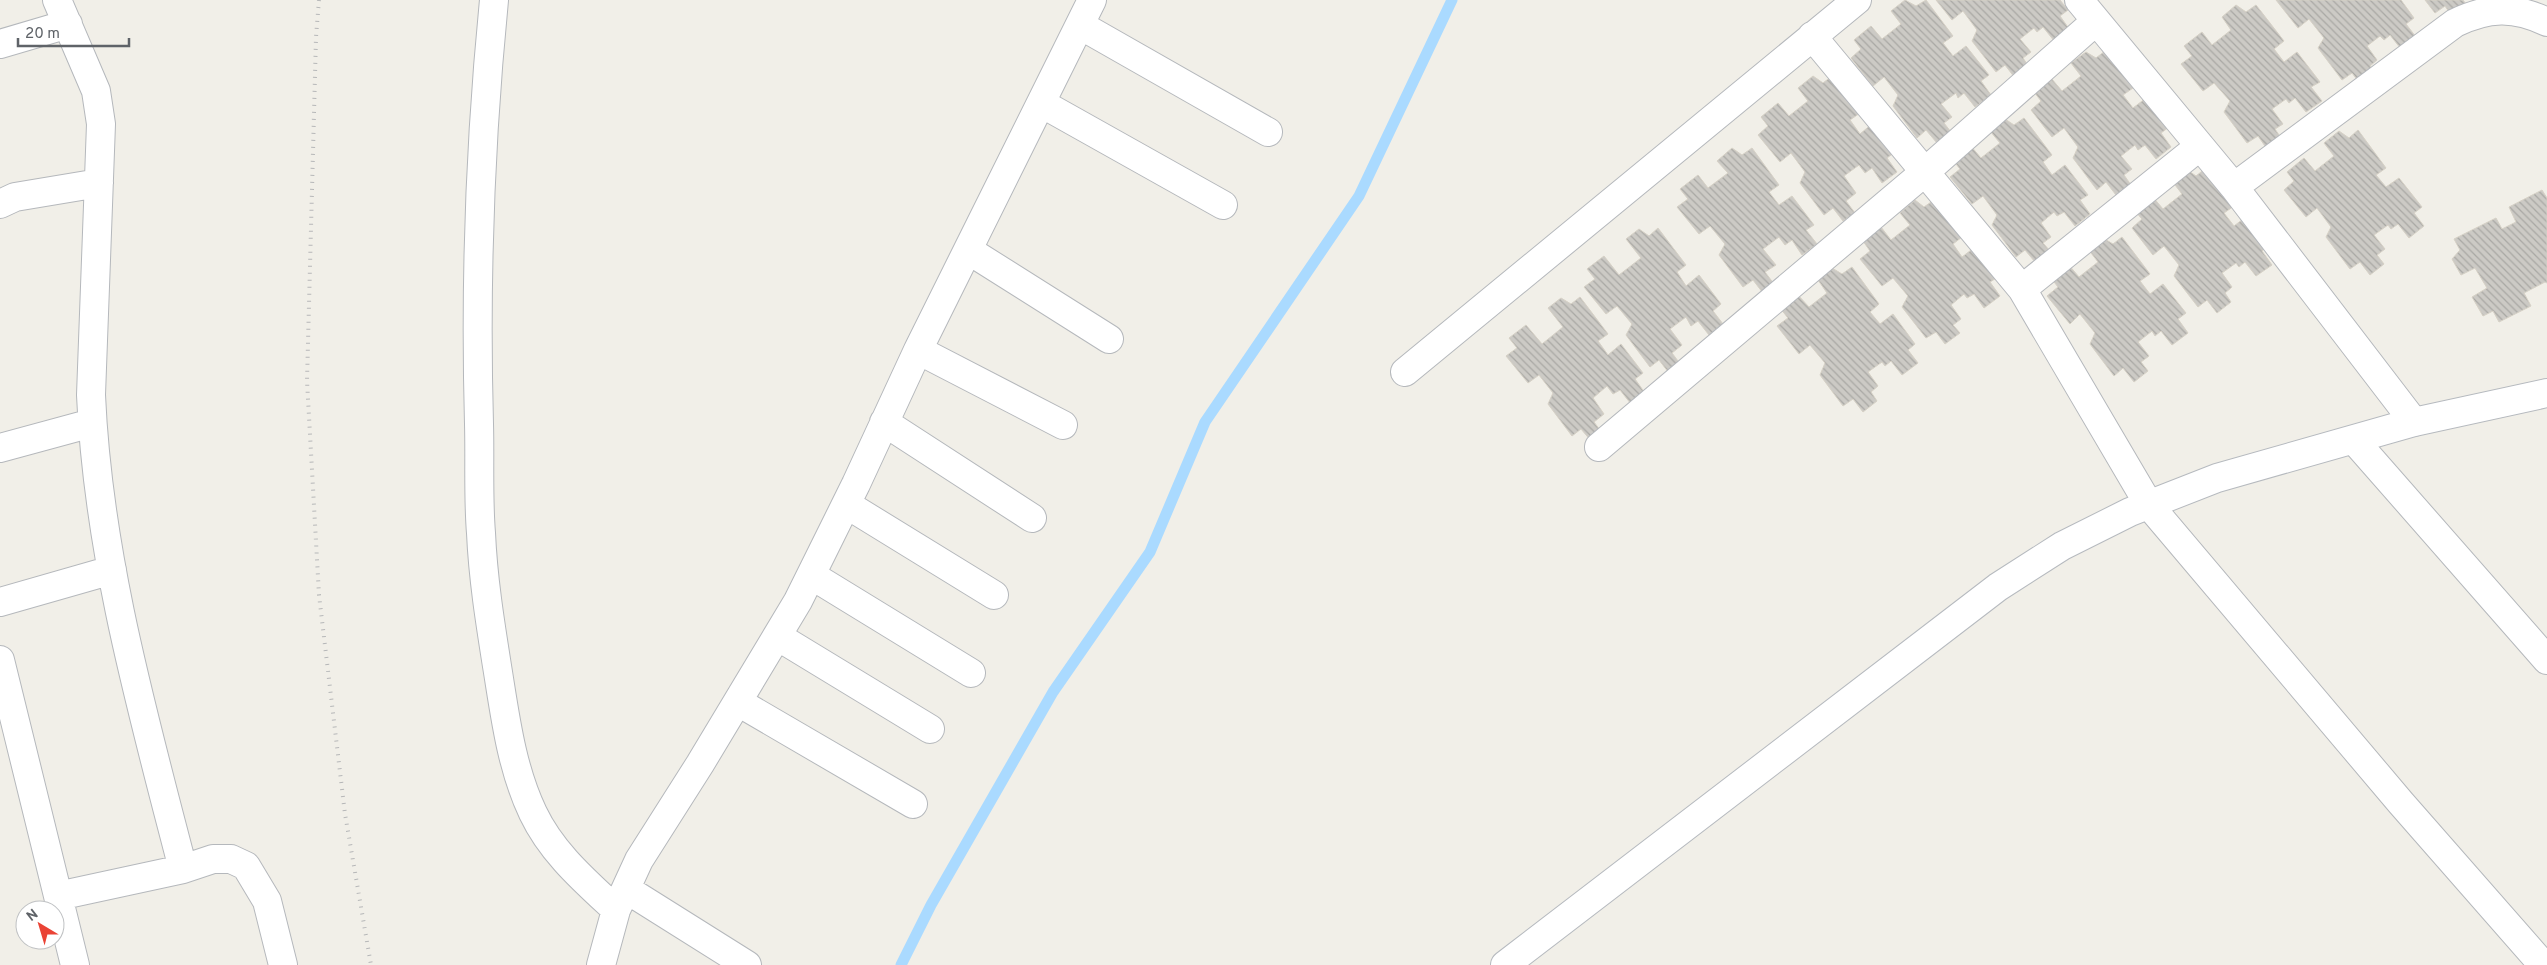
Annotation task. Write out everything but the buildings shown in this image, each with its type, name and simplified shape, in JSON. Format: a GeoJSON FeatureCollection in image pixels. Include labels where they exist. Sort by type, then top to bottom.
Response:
{"type":"FeatureCollection","features":[{"type":"Feature","properties":{"kind":"street"},"geometry":{"type":"LineString","coordinates":[[494,0],[479,217],[477,350],[480,532],[487,601],[514,760],[522,788],[534,816],[551,843],[568,864],[621,900],[747,965]]}},
{"type":"Feature","properties":{"kind":"street"},"geometry":{"type":"LineString","coordinates":[[603,964],[621,900],[639,860],[738,702],[811,574],[918,350],[1092,0]]}},
{"type":"Feature","properties":{"kind":"street"},"geometry":{"type":"LineString","coordinates":[[1405,372],[1857,0]]}},
{"type":"Feature","properties":{"kind":"street"},"geometry":{"type":"LineString","coordinates":[[2079,0],[2234,187],[2414,422]]}},
{"type":"Feature","properties":{"kind":"street"},"geometry":{"type":"LineString","coordinates":[[2234,187],[2455,23],[2476,12],[2510,5],[2547,22]]}},
{"type":"Feature","properties":{"kind":"street"},"geometry":{"type":"LineString","coordinates":[[0,44],[62,12],[96,91],[101,124],[91,395],[92,423],[112,570],[146,726],[183,869]]}},
{"type":"Feature","properties":{"kind":"street"},"geometry":{"type":"LineString","coordinates":[[1599,447],[1926,171],[2096,21]]}},
{"type":"Feature","properties":{"kind":"street"},"geometry":{"type":"LineString","coordinates":[[1080,25],[1268,132]]}},
{"type":"Feature","properties":{"kind":"street"},"geometry":{"type":"LineString","coordinates":[[1812,36],[2022,289],[2149,504],[2401,803],[2543,965]]}},
{"type":"Feature","properties":{"kind":"street"},"geometry":{"type":"LineString","coordinates":[[1041,103],[1224,205]]}},
{"type":"Feature","properties":{"kind":"street"},"geometry":{"type":"LineString","coordinates":[[2022,289],[2200,146]]}},
{"type":"Feature","properties":{"kind":"street"},"geometry":{"type":"LineString","coordinates":[[0,204],[15,197],[99,182]]}},
{"type":"Feature","properties":{"kind":"street"},"geometry":{"type":"LineString","coordinates":[[968,250],[1109,339]]}},
{"type":"Feature","properties":{"kind":"street"},"geometry":{"type":"LineString","coordinates":[[918,350],[1063,425]]}},
{"type":"Feature","properties":{"kind":"street"},"geometry":{"type":"LineString","coordinates":[[1505,965],[1998,587],[2062,546],[2130,512],[2217,478],[2414,422],[2547,393]]}},
{"type":"Feature","properties":{"kind":"street"},"geometry":{"type":"LineString","coordinates":[[884,422],[1032,518]]}},
{"type":"Feature","properties":{"kind":"street"},"geometry":{"type":"LineString","coordinates":[[0,448],[92,423]]}},
{"type":"Feature","properties":{"kind":"street"},"geometry":{"type":"LineString","coordinates":[[2354,440],[2547,660]]}},
{"type":"Feature","properties":{"kind":"street"},"geometry":{"type":"LineString","coordinates":[[846,504],[994,594]]}},
{"type":"Feature","properties":{"kind":"street"},"geometry":{"type":"LineString","coordinates":[[0,602],[112,570]]}},
{"type":"Feature","properties":{"kind":"street"},"geometry":{"type":"LineString","coordinates":[[811,574],[970,673]]}},
{"type":"Feature","properties":{"kind":"street"},"geometry":{"type":"LineString","coordinates":[[777,636],[930,729]]}},
{"type":"Feature","properties":{"kind":"street"},"geometry":{"type":"LineString","coordinates":[[0,660],[75,965]]}},
{"type":"Feature","properties":{"kind":"street"},"geometry":{"type":"LineString","coordinates":[[738,702],[913,804]]}},
{"type":"Feature","properties":{"kind":"street"},"geometry":{"type":"LineString","coordinates":[[58,896],[183,869],[213,860],[231,859],[246,866],[267,901],[282,965]]}},
{"type":"Feature","properties":{"kind":"waterway"},"geometry":{"type":"LineString","coordinates":[[901,965],[931,905],[1053,692],[1150,552],[1205,422],[1359,196],[1452,0]]}},
{"type":"Feature","properties":{"kind":"railway"},"geometry":{"type":"LineString","coordinates":[[319,0],[316,37],[307,381],[319,595],[345,814],[371,965]]}}]}
